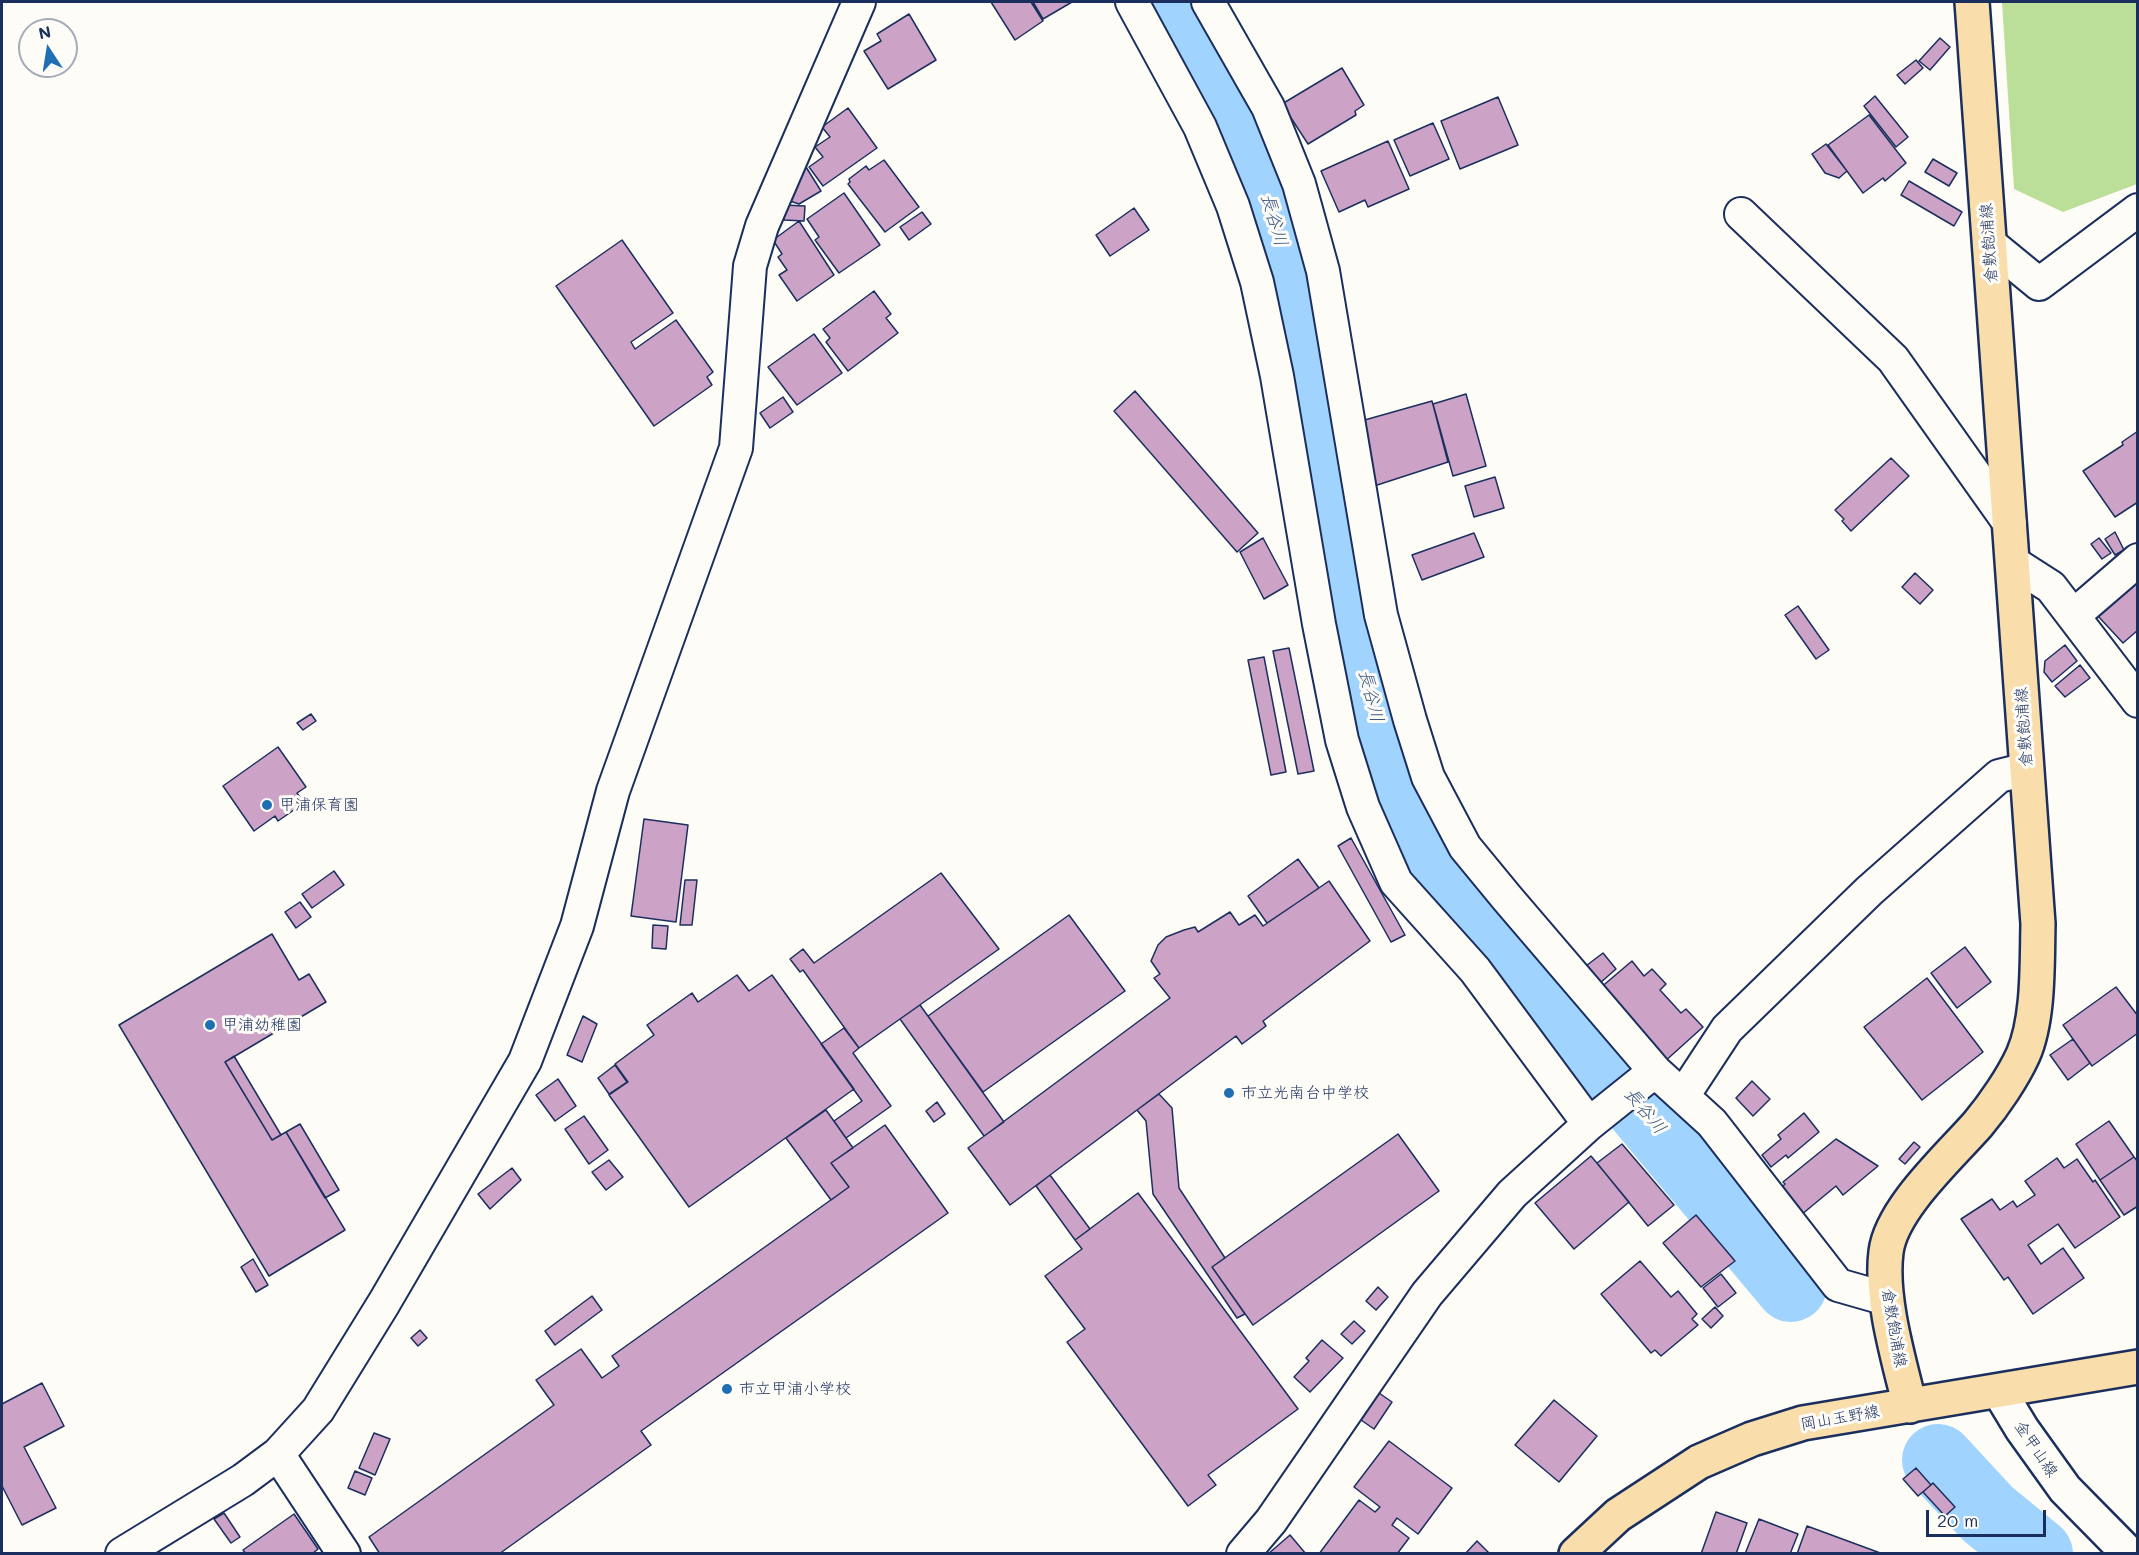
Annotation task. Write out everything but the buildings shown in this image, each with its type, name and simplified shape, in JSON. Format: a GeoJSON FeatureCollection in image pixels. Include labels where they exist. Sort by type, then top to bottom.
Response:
{"type":"FeatureCollection","features":[{"type":"Feature","properties":{"kind":"main road","name":"倉敷飽浦線"},"geometry":{"type":"LineString","coordinates":[[1910,1406],[1887,1299],[1886,1252],[1896,1224],[1916,1193],[1980,1121],[2024,1054],[2032,1022],[2037,978],[2037,924],[2027,769],[1972,2]]}},
{"type":"Feature","properties":{"kind":"main road","name":"岡山玉野線"},"geometry":{"type":"LineString","coordinates":[[1576,1554],[1618,1515],[1699,1462],[1741,1443],[1803,1424],[2138,1367]]}},
{"type":"Feature","properties":{"kind":"main road","name":"金甲山線"},"geometry":{"type":"LineString","coordinates":[[1999,1391],[2028,1438],[2065,1490],[2129,1554]]}},
{"type":"Feature","properties":{"kind":"street"},"geometry":{"type":"LineString","coordinates":[[122,1553],[243,1480],[278,1454],[318,1410],[384,1303],[525,1061],[577,926],[613,792],[736,448],[750,266],[762,226],[859,2]]}},
{"type":"Feature","properties":{"kind":"street"},"geometry":{"type":"LineString","coordinates":[[1132,2],[1200,127],[1233,206],[1257,282],[1277,376],[1330,682],[1342,740],[1363,807],[1396,882],[1600,1116]]}},
{"type":"Feature","properties":{"kind":"street"},"geometry":{"type":"LineString","coordinates":[[1208,2],[1268,107],[1299,184],[1323,271],[1381,615],[1428,777],[1466,847],[1648,1078],[1683,1096],[1712,1123],[1838,1285],[1887,1299]]}},
{"type":"Feature","properties":{"kind":"street"},"geometry":{"type":"LineString","coordinates":[[1989,243],[2039,284],[2138,210]]}},
{"type":"Feature","properties":{"kind":"street"},"geometry":{"type":"LineString","coordinates":[[1740,214],[1893,359],[2010,524]]}},
{"type":"Feature","properties":{"kind":"street"},"geometry":{"type":"LineString","coordinates":[[2073,616],[2138,560]]}},
{"type":"Feature","properties":{"kind":"street"},"geometry":{"type":"LineString","coordinates":[[2013,562],[2051,588],[2138,701]]}},
{"type":"Feature","properties":{"kind":"street"},"geometry":{"type":"LineString","coordinates":[[1683,1096],[1727,1029],[1869,891],[1999,776],[2027,769]]}},
{"type":"Feature","properties":{"kind":"street"},"geometry":{"type":"LineString","coordinates":[[1243,1554],[1271,1521],[1427,1294],[1512,1194],[1600,1116],[1648,1078]]}},
{"type":"Feature","properties":{"kind":"street"},"geometry":{"type":"LineString","coordinates":[[278,1454],[344,1554]]}},
{"type":"Feature","properties":{"kind":"green space"},"geometry":{"type":"Polygon","coordinates":[[[2002,2],[2137,2],[2137,184],[2063,212],[2014,189],[2002,2]]]}},
{"type":"Feature","properties":{"kind":"waterway","name":"長谷川"},"geometry":{"type":"LineString","coordinates":[[1162,2],[1233,115],[1268,193],[1288,271],[1351,618],[1379,728],[1401,790],[1437,863],[1791,1286]]}},
{"type":"Feature","properties":{"kind":"waterway","name":"長谷川"},"geometry":{"type":"LineString","coordinates":[[1938,1460],[1988,1514],[2037,1554]]}},
{"type":"Feature","properties":{"kind":"place","name":"甲浦保育園"},"geometry":{"type":"Point","coordinates":[267,805]}},
{"type":"Feature","properties":{"kind":"place","name":"甲浦幼稚園"},"geometry":{"type":"Point","coordinates":[210,1025]}},
{"type":"Feature","properties":{"kind":"place","name":"市立光南台中学校"},"geometry":{"type":"Point","coordinates":[1229,1093]}},
{"type":"Feature","properties":{"kind":"place","name":"市立甲浦小学校"},"geometry":{"type":"Point","coordinates":[727,1389]}}]}
